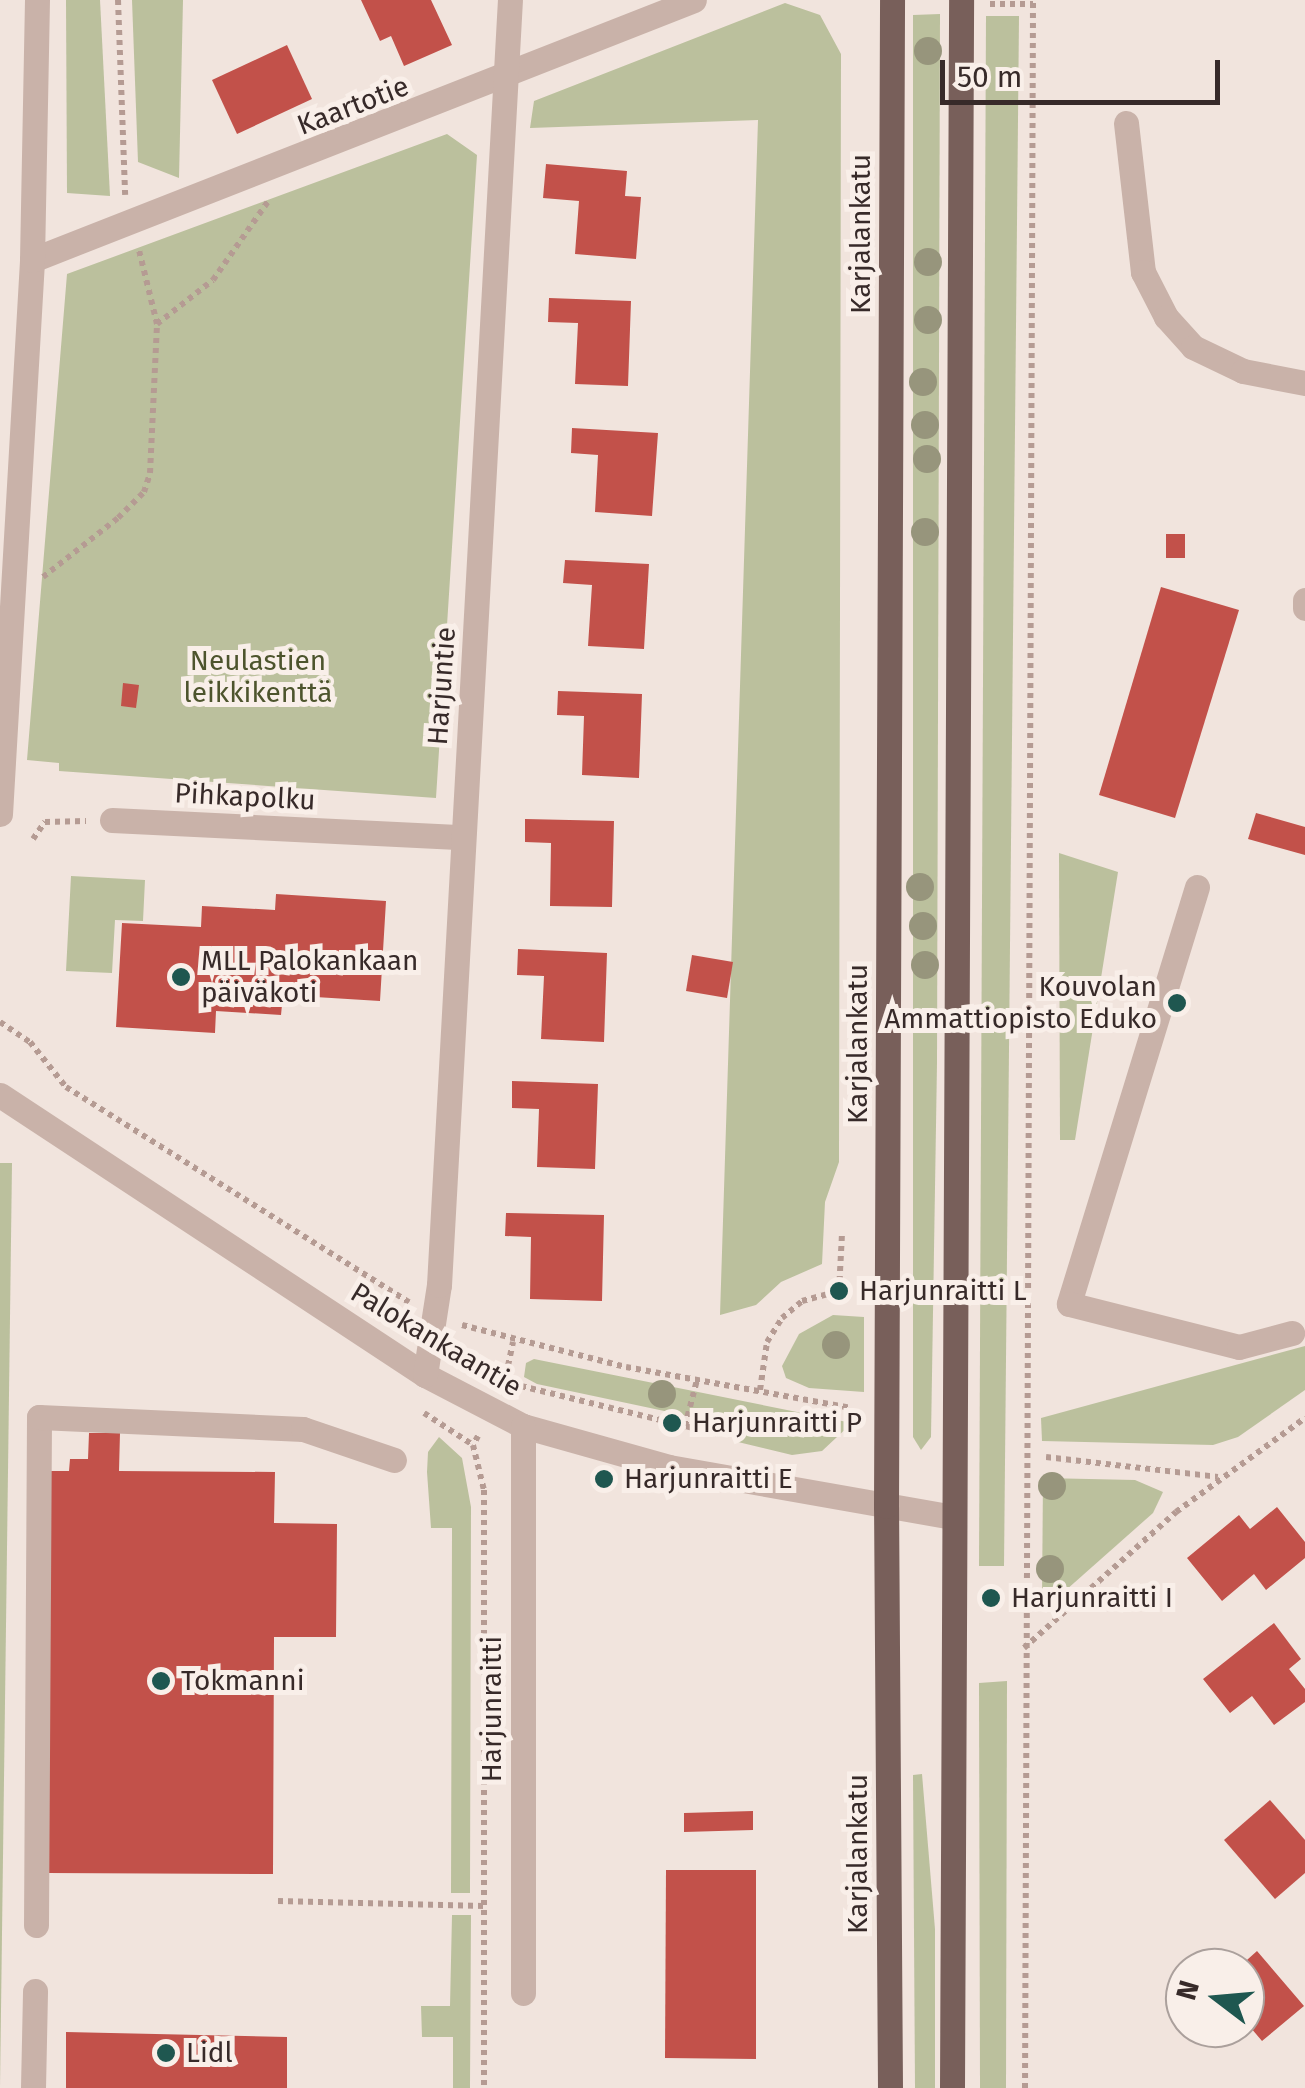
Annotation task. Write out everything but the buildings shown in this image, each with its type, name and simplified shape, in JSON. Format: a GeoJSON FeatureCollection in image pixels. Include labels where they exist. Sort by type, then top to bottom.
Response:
{"type":"FeatureCollection","features":[{"type":"Feature","properties":{"kind":"main road","name":"Karjalankatu"},"geometry":{"type":"LineString","coordinates":[[890,2088],[886,1506],[892,0]]}},
{"type":"Feature","properties":{"kind":"main road"},"geometry":{"type":"LineString","coordinates":[[952,2088],[954,1517],[971,2]]}},
{"type":"Feature","properties":{"kind":"street"},"geometry":{"type":"LineString","coordinates":[[0,814],[32,260],[37,0]]}},
{"type":"Feature","properties":{"kind":"street","name":"Harjuntie"},"geometry":{"type":"LineString","coordinates":[[425,1375],[440,1285],[509,78],[510,0]]}},
{"type":"Feature","properties":{"kind":"street","name":"Kaartotie"},"geometry":{"type":"LineString","coordinates":[[32,260],[131,226],[509,78],[694,0]]}},
{"type":"Feature","properties":{"kind":"street"},"geometry":{"type":"LineString","coordinates":[[1126,124],[1144,272],[1166,318],[1193,347],[1243,371],[1305,383]]}},
{"type":"Feature","properties":{"kind":"street"},"geometry":{"type":"LineString","coordinates":[[1305,600],[1305,608]]}},
{"type":"Feature","properties":{"kind":"street","name":"Pihkapolku"},"geometry":{"type":"LineString","coordinates":[[112,820],[463,837]]}},
{"type":"Feature","properties":{"kind":"street"},"geometry":{"type":"LineString","coordinates":[[1197,887],[1069,1304],[1239,1348],[1292,1332]]}},
{"type":"Feature","properties":{"kind":"street","name":"Palokankaantie"},"geometry":{"type":"LineString","coordinates":[[0,1095],[425,1375],[523,1426],[669,1467],[954,1517]]}},
{"type":"Feature","properties":{"kind":"street"},"geometry":{"type":"LineString","coordinates":[[36,1925],[39,1417],[303,1429],[394,1460]]}},
{"type":"Feature","properties":{"kind":"street","name":"Harjunraitti"},"geometry":{"type":"LineString","coordinates":[[522,1993],[523,1426]]}},
{"type":"Feature","properties":{"kind":"street"},"geometry":{"type":"LineString","coordinates":[[33,2088],[34,1991]]}},
{"type":"Feature","properties":{"kind":"path"},"geometry":{"type":"LineString","coordinates":[[13,598],[82,550],[144,492],[158,324],[131,226],[118,0]]}},
{"type":"Feature","properties":{"kind":"path"},"geometry":{"type":"LineString","coordinates":[[971,2],[1033,2],[1022,1649],[1026,2088]]}},
{"type":"Feature","properties":{"kind":"path"},"geometry":{"type":"LineString","coordinates":[[158,324],[224,266],[258,224],[286,165]]}},
{"type":"Feature","properties":{"kind":"path"},"geometry":{"type":"LineString","coordinates":[[33,839],[44,822],[112,820]]}},
{"type":"Feature","properties":{"kind":"path"},"geometry":{"type":"LineString","coordinates":[[0,1022],[30,1042],[66,1087],[410,1302]]}},
{"type":"Feature","properties":{"kind":"path"},"geometry":{"type":"LineString","coordinates":[[760,1390],[767,1342],[782,1318],[802,1300],[839,1291],[842,1234]]}},
{"type":"Feature","properties":{"kind":"path"},"geometry":{"type":"LineString","coordinates":[[468,1328],[513,1342],[851,1408]]}},
{"type":"Feature","properties":{"kind":"path"},"geometry":{"type":"LineString","coordinates":[[513,1342],[505,1381],[718,1434]]}},
{"type":"Feature","properties":{"kind":"path"},"geometry":{"type":"LineString","coordinates":[[685,1426],[696,1380]]}},
{"type":"Feature","properties":{"kind":"path"},"geometry":{"type":"LineString","coordinates":[[1022,1649],[1221,1477],[1305,1418]]}},
{"type":"Feature","properties":{"kind":"path"},"geometry":{"type":"LineString","coordinates":[[474,1444],[484,1490],[484,2088]]}},
{"type":"Feature","properties":{"kind":"path"},"geometry":{"type":"LineString","coordinates":[[1046,1457],[1221,1477]]}},
{"type":"Feature","properties":{"kind":"path"},"geometry":{"type":"LineString","coordinates":[[278,1901],[484,1906]]}},
{"type":"Feature","properties":{"kind":"green space"},"geometry":{"type":"Polygon","coordinates":[[[66,0],[100,0],[110,196],[67,193],[66,0]]]}},
{"type":"Feature","properties":{"kind":"green space"},"geometry":{"type":"Polygon","coordinates":[[[132,0],[183,0],[179,178],[138,162],[132,0]]]}},
{"type":"Feature","properties":{"kind":"green space"},"geometry":{"type":"Polygon","coordinates":[[[785,3],[820,15],[841,54],[839,1162],[825,1202],[822,1264],[781,1282],[756,1305],[720,1315],[758,120],[530,128],[534,101],[785,3]]]}},
{"type":"Feature","properties":{"kind":"green space"},"geometry":{"type":"Polygon","coordinates":[[[940,14],[937,1063],[931,1437],[921,1450],[913,1437],[913,15],[940,14]]]}},
{"type":"Feature","properties":{"kind":"green space"},"geometry":{"type":"Polygon","coordinates":[[[986,16],[1019,16],[1004,1566],[979,1566],[986,16]]]}},
{"type":"Feature","properties":{"kind":"green space","name":"Neulastien leikkikenttä"},"geometry":{"type":"Polygon","coordinates":[[[447,134],[477,155],[436,798],[59,771],[59,763],[27,760],[67,274],[447,134]]]}},
{"type":"Feature","properties":{"kind":"green space"},"geometry":{"type":"Polygon","coordinates":[[[1059,853],[1118,872],[1075,1140],[1060,1140],[1059,853]]]}},
{"type":"Feature","properties":{"kind":"green space"},"geometry":{"type":"Polygon","coordinates":[[[71,876],[145,880],[143,921],[115,920],[112,973],[66,971],[71,876]]]}},
{"type":"Feature","properties":{"kind":"green space"},"geometry":{"type":"Polygon","coordinates":[[[0,1163],[12,1163],[0,2088],[0,1163]]]}},
{"type":"Feature","properties":{"kind":"green space"},"geometry":{"type":"Polygon","coordinates":[[[833,1315],[864,1317],[864,1392],[809,1388],[786,1378],[782,1366],[799,1334],[833,1315]]]}},
{"type":"Feature","properties":{"kind":"green space"},"geometry":{"type":"Polygon","coordinates":[[[1305,1346],[1305,1390],[1238,1437],[1213,1445],[1042,1441],[1041,1418],[1305,1346]]]}},
{"type":"Feature","properties":{"kind":"green space"},"geometry":{"type":"Polygon","coordinates":[[[534,1359],[852,1423],[822,1451],[792,1455],[738,1442],[735,1426],[537,1384],[524,1377],[526,1363],[534,1359]]]}},
{"type":"Feature","properties":{"kind":"green space"},"geometry":{"type":"Polygon","coordinates":[[[439,1437],[462,1458],[471,1507],[470,1893],[451,1893],[452,1528],[431,1528],[427,1472],[428,1452],[439,1437]]]}},
{"type":"Feature","properties":{"kind":"green space"},"geometry":{"type":"Polygon","coordinates":[[[1043,1478],[1135,1480],[1163,1492],[1153,1513],[1048,1606],[1042,1601],[1043,1478]]]}},
{"type":"Feature","properties":{"kind":"green space"},"geometry":{"type":"Polygon","coordinates":[[[1007,1681],[1006,2088],[980,2088],[979,1683],[1007,1681]]]}},
{"type":"Feature","properties":{"kind":"green space"},"geometry":{"type":"Polygon","coordinates":[[[922,1774],[935,1929],[935,2088],[915,2088],[913,1775],[922,1774]]]}},
{"type":"Feature","properties":{"kind":"green space"},"geometry":{"type":"Polygon","coordinates":[[[452,1915],[471,1915],[470,2088],[453,2088],[453,2037],[422,2037],[421,2006],[450,2006],[452,1915]]]}},
{"type":"Feature","properties":{"kind":"place","name":"MLL Palokankaan päiväkoti"},"geometry":{"type":"Point","coordinates":[181,977]}},
{"type":"Feature","properties":{"kind":"place","name":"Kouvolan Ammattiopisto Eduko"},"geometry":{"type":"Point","coordinates":[1177,1003]}},
{"type":"Feature","properties":{"kind":"place","name":"Harjunraitti L"},"geometry":{"type":"Point","coordinates":[839,1291]}},
{"type":"Feature","properties":{"kind":"place","name":"Harjunraitti P"},"geometry":{"type":"Point","coordinates":[672,1423]}},
{"type":"Feature","properties":{"kind":"place","name":"Harjunraitti E"},"geometry":{"type":"Point","coordinates":[604,1479]}},
{"type":"Feature","properties":{"kind":"place","name":"Harjunraitti I"},"geometry":{"type":"Point","coordinates":[991,1598]}},
{"type":"Feature","properties":{"kind":"place","name":"Tokmanni"},"geometry":{"type":"Point","coordinates":[161,1681]}},
{"type":"Feature","properties":{"kind":"place","name":"Lidl"},"geometry":{"type":"Point","coordinates":[166,2053]}}]}
